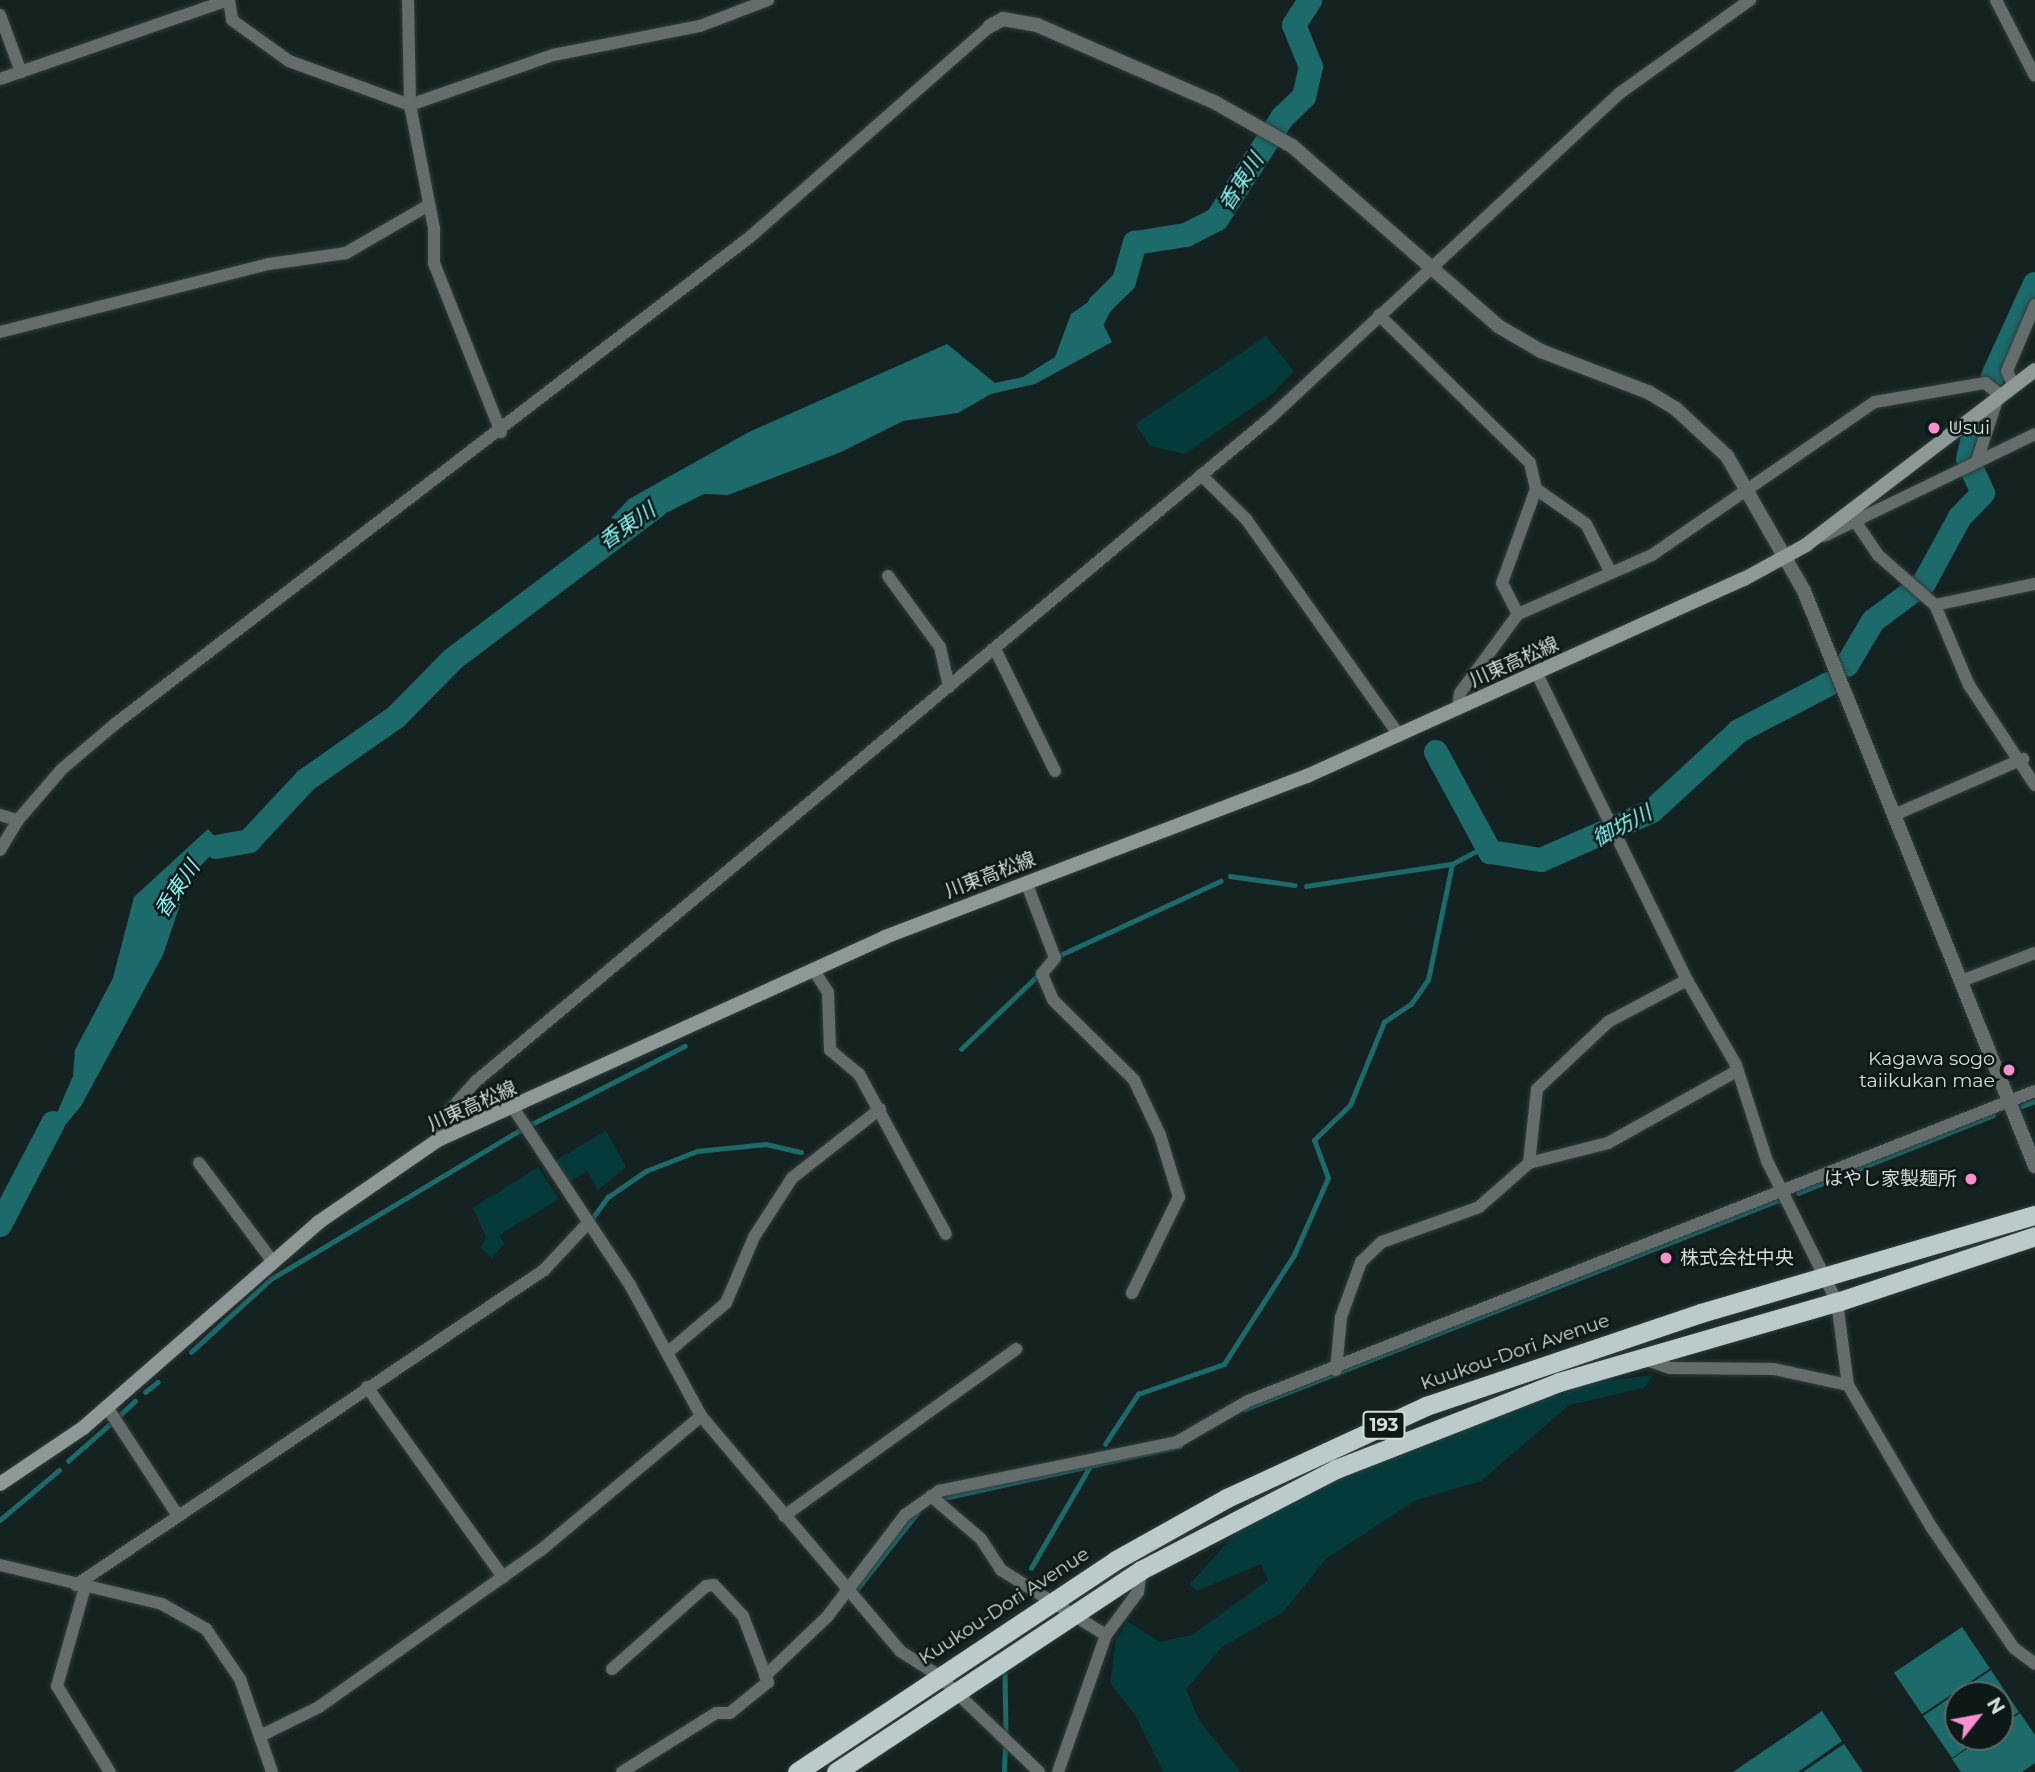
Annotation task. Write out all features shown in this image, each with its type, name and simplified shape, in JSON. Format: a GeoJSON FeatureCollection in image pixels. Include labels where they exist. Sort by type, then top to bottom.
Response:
{"type":"FeatureCollection","features":[{"type":"Feature","properties":{"kind":"highway","name":"Kuukou-Dori Avenue"},"geometry":{"type":"LineString","coordinates":[[797,1772],[1054,1599],[1227,1497],[1426,1406],[1701,1313],[1826,1280],[2035,1215]]}},
{"type":"Feature","properties":{"kind":"highway","name":"193"},"geometry":{"type":"LineString","coordinates":[[836,1772],[1141,1570],[1237,1516],[1373,1453],[1638,1357],[1837,1302],[2035,1236]]}},
{"type":"Feature","properties":{"kind":"main road","name":"川東高松線"},"geometry":{"type":"LineString","coordinates":[[0,1484],[107,1407],[273,1262],[383,1173],[438,1140],[514,1109],[813,969],[1399,735],[1537,674],[1786,557],[1806,545],[1999,394],[2035,370]]}},
{"type":"Feature","properties":{"kind":"street"},"geometry":{"type":"LineString","coordinates":[[0,79],[229,0],[232,20],[289,61],[410,105],[552,55],[700,26],[768,0]]}},
{"type":"Feature","properties":{"kind":"street"},"geometry":{"type":"LineString","coordinates":[[408,0],[410,105],[445,299],[502,432]]}},
{"type":"Feature","properties":{"kind":"street"},"geometry":{"type":"LineString","coordinates":[[438,1140],[450,1110],[475,1082],[1201,475],[1620,93],[1750,0]]}},
{"type":"Feature","properties":{"kind":"street"},"geometry":{"type":"LineString","coordinates":[[1996,0],[2035,76]]}},
{"type":"Feature","properties":{"kind":"street"},"geometry":{"type":"LineString","coordinates":[[0,15],[20,72]]}},
{"type":"Feature","properties":{"kind":"street"},"geometry":{"type":"LineString","coordinates":[[0,850],[18,820],[54,776],[115,724],[502,432],[782,211],[990,26],[1018,19],[1216,103],[1315,163],[1426,269],[1541,351],[1676,409],[1727,456],[1751,489],[1786,557],[1894,815],[2035,1166]]}},
{"type":"Feature","properties":{"kind":"street"},"geometry":{"type":"LineString","coordinates":[[0,332],[269,264],[346,253],[427,206]]}},
{"type":"Feature","properties":{"kind":"street"},"geometry":{"type":"LineString","coordinates":[[2013,384],[2007,371],[2035,305]]}},
{"type":"Feature","properties":{"kind":"street"},"geometry":{"type":"LineString","coordinates":[[1378,315],[1522,449],[1535,489],[1502,583],[1518,614]]}},
{"type":"Feature","properties":{"kind":"street"},"geometry":{"type":"LineString","coordinates":[[1458,709],[1460,693],[1518,614],[1610,571],[1652,555],[1875,402],[1985,383],[1999,394],[1977,461]]}},
{"type":"Feature","properties":{"kind":"street"},"geometry":{"type":"LineString","coordinates":[[1806,545],[2035,434]]}},
{"type":"Feature","properties":{"kind":"street"},"geometry":{"type":"LineString","coordinates":[[1201,475],[1246,519],[1399,735]]}},
{"type":"Feature","properties":{"kind":"street"},"geometry":{"type":"LineString","coordinates":[[1535,489],[1586,524],[1610,571]]}},
{"type":"Feature","properties":{"kind":"street"},"geometry":{"type":"LineString","coordinates":[[1854,521],[1878,555],[1935,605],[1969,685],[2023,759],[2035,785]]}},
{"type":"Feature","properties":{"kind":"street"},"geometry":{"type":"LineString","coordinates":[[888,576],[940,647],[950,687]]}},
{"type":"Feature","properties":{"kind":"street"},"geometry":{"type":"LineString","coordinates":[[1935,605],[2035,584]]}},
{"type":"Feature","properties":{"kind":"street"},"geometry":{"type":"LineString","coordinates":[[995,649],[1055,771]]}},
{"type":"Feature","properties":{"kind":"street"},"geometry":{"type":"LineString","coordinates":[[1537,674],[1687,980],[1737,1071],[1782,1191],[1837,1302],[1847,1385],[1931,1528],[2014,1648],[2035,1664]]}},
{"type":"Feature","properties":{"kind":"street"},"geometry":{"type":"LineString","coordinates":[[1894,815],[2023,759]]}},
{"type":"Feature","properties":{"kind":"street"},"geometry":{"type":"LineString","coordinates":[[0,814],[18,820]]}},
{"type":"Feature","properties":{"kind":"street"},"geometry":{"type":"LineString","coordinates":[[1026,882],[1055,958],[1042,974],[1053,1000],[1134,1080],[1160,1135],[1179,1197],[1132,1293]]}},
{"type":"Feature","properties":{"kind":"street"},"geometry":{"type":"LineString","coordinates":[[1961,981],[2035,953]]}},
{"type":"Feature","properties":{"kind":"street"},"geometry":{"type":"LineString","coordinates":[[813,969],[828,992],[830,1051],[859,1074],[946,1234]]}},
{"type":"Feature","properties":{"kind":"street"},"geometry":{"type":"LineString","coordinates":[[1529,1163],[1537,1089],[1608,1022],[1687,980]]}},
{"type":"Feature","properties":{"kind":"street"},"geometry":{"type":"LineString","coordinates":[[1336,1370],[1341,1317],[1361,1262],[1382,1242],[1479,1207],[1529,1163],[1608,1143],[1737,1071]]}},
{"type":"Feature","properties":{"kind":"street"},"geometry":{"type":"LineString","coordinates":[[765,1676],[846,1591],[905,1515],[931,1496],[1049,1471],[1066,1460],[1177,1443],[1248,1401],[1336,1370],[2035,1091]]}},
{"type":"Feature","properties":{"kind":"street"},"geometry":{"type":"LineString","coordinates":[[514,1109],[667,1353],[701,1416],[846,1591],[900,1651],[938,1675],[953,1693],[1039,1772]]}},
{"type":"Feature","properties":{"kind":"street"},"geometry":{"type":"LineString","coordinates":[[667,1353],[726,1303],[754,1237],[792,1178],[880,1109]]}},
{"type":"Feature","properties":{"kind":"street"},"geometry":{"type":"LineString","coordinates":[[198,1163],[273,1262]]}},
{"type":"Feature","properties":{"kind":"street"},"geometry":{"type":"LineString","coordinates":[[110,1772],[57,1686],[80,1586],[367,1387],[544,1270],[587,1224]]}},
{"type":"Feature","properties":{"kind":"street"},"geometry":{"type":"LineString","coordinates":[[784,1516],[1016,1349]]}},
{"type":"Feature","properties":{"kind":"street"},"geometry":{"type":"LineString","coordinates":[[1638,1357],[1670,1368],[1774,1369],[1847,1385]]}},
{"type":"Feature","properties":{"kind":"street"},"geometry":{"type":"LineString","coordinates":[[367,1387],[503,1577]]}},
{"type":"Feature","properties":{"kind":"street"},"geometry":{"type":"LineString","coordinates":[[107,1407],[178,1516]]}},
{"type":"Feature","properties":{"kind":"street"},"geometry":{"type":"LineString","coordinates":[[260,1736],[319,1707],[503,1577],[701,1416]]}},
{"type":"Feature","properties":{"kind":"street"},"geometry":{"type":"LineString","coordinates":[[931,1496],[981,1539],[1001,1570],[1054,1599],[1106,1635]]}},
{"type":"Feature","properties":{"kind":"street"},"geometry":{"type":"LineString","coordinates":[[0,1565],[162,1604],[206,1629],[240,1679],[272,1772]]}},
{"type":"Feature","properties":{"kind":"street"},"geometry":{"type":"LineString","coordinates":[[1058,1772],[1106,1635],[1138,1592],[1141,1570]]}},
{"type":"Feature","properties":{"kind":"street"},"geometry":{"type":"LineString","coordinates":[[612,1669],[706,1586],[714,1585],[743,1616],[765,1676],[766,1686],[730,1713],[716,1713],[622,1772]]}},
{"type":"Feature","properties":{"kind":"shaded area"},"geometry":{"type":"Polygon","coordinates":[[[1266,336],[1294,371],[1273,393],[1185,454],[1150,446],[1135,424],[1266,336]]]}},
{"type":"Feature","properties":{"kind":"shaded area"},"geometry":{"type":"Polygon","coordinates":[[[606,1131],[626,1167],[598,1190],[587,1171],[566,1184],[553,1162],[606,1131]]]}},
{"type":"Feature","properties":{"kind":"shaded area"},"geometry":{"type":"Polygon","coordinates":[[[538,1167],[559,1199],[499,1235],[504,1244],[492,1258],[481,1248],[486,1237],[473,1208],[538,1167]]]}},
{"type":"Feature","properties":{"kind":"shaded area"},"geometry":{"type":"Polygon","coordinates":[[[1653,1375],[1644,1388],[1569,1405],[1481,1481],[1416,1500],[1326,1559],[1283,1612],[1222,1647],[1186,1689],[1200,1722],[1241,1772],[1163,1772],[1134,1713],[1110,1683],[1116,1639],[1128,1622],[1160,1642],[1192,1635],[1268,1580],[1261,1564],[1197,1591],[1190,1584],[1243,1525],[1352,1468],[1570,1385],[1653,1375]]]}},
{"type":"Feature","properties":{"kind":"water"},"geometry":{"type":"Polygon","coordinates":[[[1091,300],[1112,342],[1035,384],[991,394],[958,413],[903,421],[841,452],[728,495],[704,494],[640,526],[611,518],[629,499],[749,432],[947,344],[995,383],[1023,377],[1055,357],[1071,314],[1091,300]]]}},
{"type":"Feature","properties":{"kind":"water"},"geometry":{"type":"Polygon","coordinates":[[[208,829],[223,845],[246,837],[254,845],[239,855],[209,857],[189,878],[163,955],[81,1106],[37,1159],[73,1076],[75,1050],[113,978],[134,897],[208,829]]]}},
{"type":"Feature","properties":{"kind":"water"},"geometry":{"type":"Polygon","coordinates":[[[1962,1627],[1990,1668],[1971,1681],[1944,1681],[1944,1699],[1922,1714],[1894,1673],[1962,1627]]]}},
{"type":"Feature","properties":{"kind":"water"},"geometry":{"type":"Polygon","coordinates":[[[1991,1670],[1998,1681],[1975,1681],[1991,1670]]]}},
{"type":"Feature","properties":{"kind":"water"},"geometry":{"type":"Polygon","coordinates":[[[1944,1702],[1944,1746],[1923,1716],[1944,1702]]]}},
{"type":"Feature","properties":{"kind":"water"},"geometry":{"type":"Polygon","coordinates":[[[1822,1711],[1842,1741],[1798,1772],[1733,1772],[1822,1711]]]}},
{"type":"Feature","properties":{"kind":"water"},"geometry":{"type":"Polygon","coordinates":[[[2020,1713],[2035,1735],[2035,1763],[2022,1772],[1961,1772],[1952,1759],[1964,1751],[2014,1751],[2014,1717],[2020,1713]]]}},
{"type":"Feature","properties":{"kind":"water"},"geometry":{"type":"Polygon","coordinates":[[[1844,1744],[1863,1772],[1803,1772],[1844,1744]]]}},
{"type":"Feature","properties":{"kind":"water"},"geometry":{"type":"Polygon","coordinates":[[[1947,1751],[1962,1751],[1952,1758],[1947,1751]]]}},
{"type":"Feature","properties":{"kind":"waterway","name":"香東川"},"geometry":{"type":"LineString","coordinates":[[1081,344],[1100,305],[1124,281],[1135,243],[1186,235],[1217,219],[1282,118],[1304,97],[1311,67],[1294,25],[1310,0]]}},
{"type":"Feature","properties":{"kind":"waterway","name":"御坊川"},"geometry":{"type":"LineString","coordinates":[[1993,376],[2035,284]]}},
{"type":"Feature","properties":{"kind":"waterway","name":"御坊川"},"geometry":{"type":"LineString","coordinates":[[1968,459],[1974,433]]}},
{"type":"Feature","properties":{"kind":"waterway","name":"御坊川"},"geometry":{"type":"LineString","coordinates":[[1847,665],[1873,621],[1924,583],[1960,517],[1983,493],[1972,469]]}},
{"type":"Feature","properties":{"kind":"waterway","name":"香東川"},"geometry":{"type":"LineString","coordinates":[[216,847],[249,841],[306,780],[396,717],[453,659],[656,506]]}},
{"type":"Feature","properties":{"kind":"waterway","name":"御坊川"},"geometry":{"type":"LineString","coordinates":[[1436,752],[1490,852],[1541,860],[1652,811],[1739,731],[1829,684]]}},
{"type":"Feature","properties":{"kind":"waterway"},"geometry":{"type":"LineString","coordinates":[[1105,1444],[1138,1394],[1224,1364],[1294,1255],[1328,1178],[1314,1140],[1350,1105],[1384,1022],[1411,1004],[1428,980],[1452,864],[1486,846]]}},
{"type":"Feature","properties":{"kind":"waterway"},"geometry":{"type":"LineString","coordinates":[[1306,886],[1452,864]]}},
{"type":"Feature","properties":{"kind":"waterway"},"geometry":{"type":"LineString","coordinates":[[1230,876],[1294,885]]}},
{"type":"Feature","properties":{"kind":"waterway"},"geometry":{"type":"LineString","coordinates":[[1058,956],[1220,881]]}},
{"type":"Feature","properties":{"kind":"waterway"},"geometry":{"type":"LineString","coordinates":[[961,1049],[1035,978]]}},
{"type":"Feature","properties":{"kind":"waterway"},"geometry":{"type":"LineString","coordinates":[[191,1352],[271,1279],[518,1131],[685,1046]]}},
{"type":"Feature","properties":{"kind":"waterway"},"geometry":{"type":"LineString","coordinates":[[2022,1106],[2035,1101]]}},
{"type":"Feature","properties":{"kind":"waterway"},"geometry":{"type":"LineString","coordinates":[[1798,1193],[1993,1115]]}},
{"type":"Feature","properties":{"kind":"waterway","name":"香東川"},"geometry":{"type":"LineString","coordinates":[[0,1225],[53,1123]]}},
{"type":"Feature","properties":{"kind":"waterway"},"geometry":{"type":"LineString","coordinates":[[591,1220],[608,1197],[646,1171],[697,1151],[766,1144],[801,1152]]}},
{"type":"Feature","properties":{"kind":"waterway"},"geometry":{"type":"LineString","coordinates":[[1245,1409],[1784,1198]]}},
{"type":"Feature","properties":{"kind":"waterway"},"geometry":{"type":"LineString","coordinates":[[145,1392],[158,1382]]}},
{"type":"Feature","properties":{"kind":"waterway"},"geometry":{"type":"LineString","coordinates":[[121,1414],[135,1401]]}},
{"type":"Feature","properties":{"kind":"waterway"},"geometry":{"type":"LineString","coordinates":[[68,1461],[110,1424]]}},
{"type":"Feature","properties":{"kind":"waterway"},"geometry":{"type":"LineString","coordinates":[[939,1499],[1180,1446]]}},
{"type":"Feature","properties":{"kind":"waterway"},"geometry":{"type":"LineString","coordinates":[[1031,1568],[1089,1468]]}},
{"type":"Feature","properties":{"kind":"waterway"},"geometry":{"type":"LineString","coordinates":[[0,1520],[59,1470]]}},
{"type":"Feature","properties":{"kind":"waterway"},"geometry":{"type":"LineString","coordinates":[[857,1589],[917,1513]]}},
{"type":"Feature","properties":{"kind":"waterway"},"geometry":{"type":"LineString","coordinates":[[1019,1600],[1022,1588]]}},
{"type":"Feature","properties":{"kind":"waterway"},"geometry":{"type":"LineString","coordinates":[[1005,1674],[1006,1734]]}},
{"type":"Feature","properties":{"kind":"waterway"},"geometry":{"type":"LineString","coordinates":[[1004,1772],[1005,1749]]}},
{"type":"Feature","properties":{"kind":"place","name":"Usui"},"geometry":{"type":"Point","coordinates":[1934,428]}},
{"type":"Feature","properties":{"kind":"place","name":"Kagawa sogo taiikukan mae"},"geometry":{"type":"Point","coordinates":[2009,1070]}},
{"type":"Feature","properties":{"kind":"place","name":"はやし家製麺所"},"geometry":{"type":"Point","coordinates":[1971,1179]}},
{"type":"Feature","properties":{"kind":"place","name":"株式会社中央"},"geometry":{"type":"Point","coordinates":[1666,1258]}}]}
